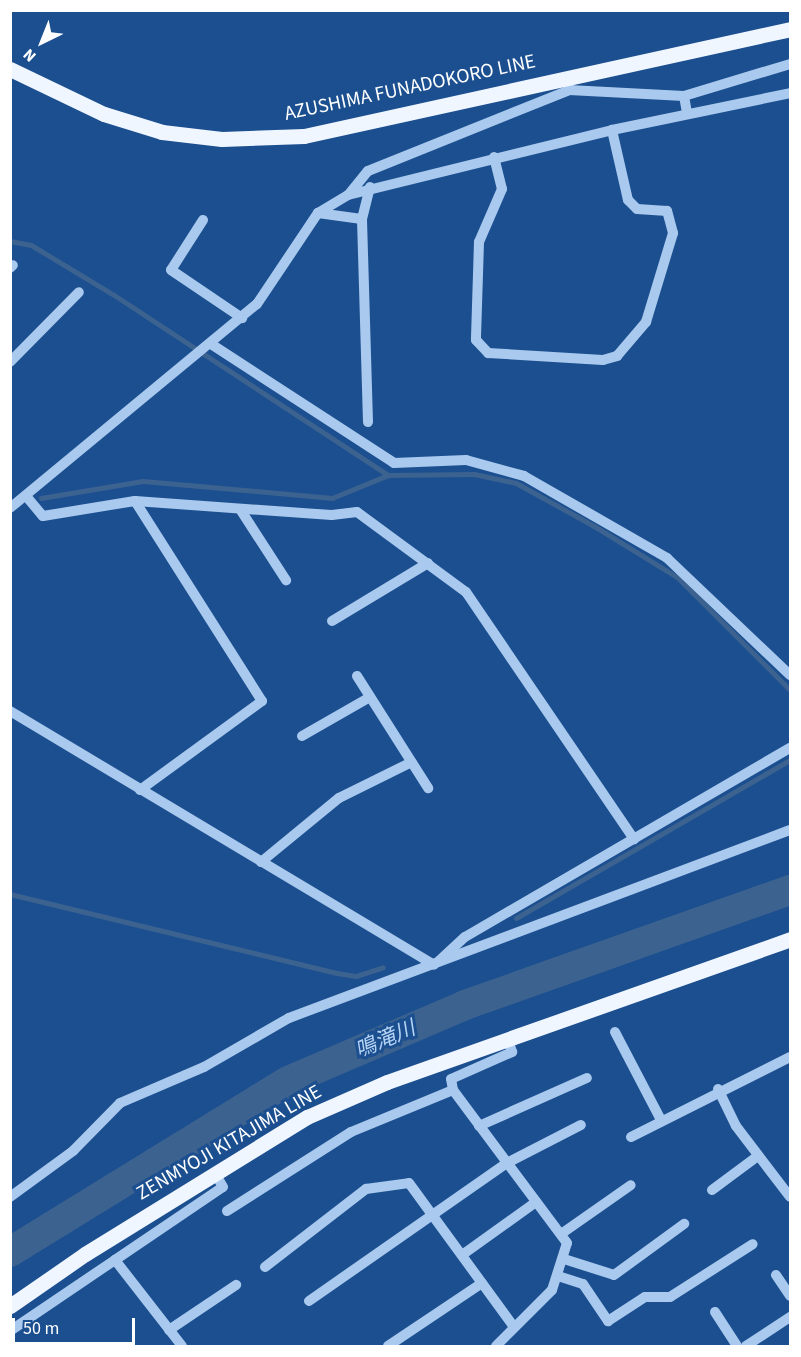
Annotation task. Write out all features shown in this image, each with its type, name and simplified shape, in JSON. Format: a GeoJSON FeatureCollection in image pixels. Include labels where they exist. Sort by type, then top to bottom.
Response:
{"type":"FeatureCollection","features":[{"type":"Feature","properties":{"kind":"main road","name":"AZUSHIMA FUNADOKORO LINE"},"geometry":{"type":"LineString","coordinates":[[10,69],[104,114],[162,132],[222,139],[304,135],[568,83],[790,29]]}},
{"type":"Feature","properties":{"kind":"main road","name":"ZENMYOJI KITAJIMA LINE"},"geometry":{"type":"LineString","coordinates":[[10,1306],[215,1173],[307,1117],[508,1039],[790,939]]}},
{"type":"Feature","properties":{"kind":"street"},"geometry":{"type":"LineString","coordinates":[[348,195],[368,171],[568,83],[684,96],[790,64]]}},
{"type":"Feature","properties":{"kind":"street"},"geometry":{"type":"LineString","coordinates":[[10,508],[242,318],[257,304],[318,213],[348,195],[370,187],[494,157],[687,113],[790,93]]}},
{"type":"Feature","properties":{"kind":"street"},"geometry":{"type":"LineString","coordinates":[[684,96],[687,113]]}},
{"type":"Feature","properties":{"kind":"street"},"geometry":{"type":"LineString","coordinates":[[494,157],[502,189],[479,242],[476,340],[488,353],[603,360],[617,356],[646,322],[673,233],[667,211],[637,209],[628,200],[612,130]]}},
{"type":"Feature","properties":{"kind":"street"},"geometry":{"type":"LineString","coordinates":[[368,422],[362,219],[370,187]]}},
{"type":"Feature","properties":{"kind":"street"},"geometry":{"type":"LineString","coordinates":[[318,213],[362,219]]}},
{"type":"Feature","properties":{"kind":"street"},"geometry":{"type":"LineString","coordinates":[[203,220],[171,270],[242,318]]}},
{"type":"Feature","properties":{"kind":"street"},"geometry":{"type":"LineString","coordinates":[[10,362],[79,292]]}},
{"type":"Feature","properties":{"kind":"street"},"geometry":{"type":"LineString","coordinates":[[208,346],[394,463],[466,460],[524,476],[667,558],[790,675]]}},
{"type":"Feature","properties":{"kind":"street"},"geometry":{"type":"LineString","coordinates":[[26,496],[43,516],[135,501],[240,509],[357,512],[466,592],[634,838]]}},
{"type":"Feature","properties":{"kind":"street"},"geometry":{"type":"LineString","coordinates":[[135,501],[262,701],[140,790]]}},
{"type":"Feature","properties":{"kind":"street"},"geometry":{"type":"LineString","coordinates":[[240,509],[286,580]]}},
{"type":"Feature","properties":{"kind":"street"},"geometry":{"type":"LineString","coordinates":[[332,621],[428,563]]}},
{"type":"Feature","properties":{"kind":"street"},"geometry":{"type":"LineString","coordinates":[[357,676],[428,788]]}},
{"type":"Feature","properties":{"kind":"street"},"geometry":{"type":"LineString","coordinates":[[302,736],[370,697]]}},
{"type":"Feature","properties":{"kind":"street"},"geometry":{"type":"LineString","coordinates":[[10,711],[434,965]]}},
{"type":"Feature","properties":{"kind":"street"},"geometry":{"type":"LineString","coordinates":[[434,965],[465,937],[790,748]]}},
{"type":"Feature","properties":{"kind":"street"},"geometry":{"type":"LineString","coordinates":[[261,862],[339,798],[412,762]]}},
{"type":"Feature","properties":{"kind":"street"},"geometry":{"type":"LineString","coordinates":[[10,1197],[73,1151],[120,1103],[204,1067],[337,997],[434,965],[790,830]]}},
{"type":"Feature","properties":{"kind":"street"},"geometry":{"type":"LineString","coordinates":[[615,1032],[662,1120]]}},
{"type":"Feature","properties":{"kind":"street"},"geometry":{"type":"LineString","coordinates":[[496,1347],[514,1327],[542,1304],[558,1276],[567,1243],[453,1090],[451,1079],[512,1052],[508,1039]]}},
{"type":"Feature","properties":{"kind":"street"},"geometry":{"type":"LineString","coordinates":[[631,1137],[718,1089],[790,1057]]}},
{"type":"Feature","properties":{"kind":"street"},"geometry":{"type":"LineString","coordinates":[[479,1126],[587,1078]]}},
{"type":"Feature","properties":{"kind":"street"},"geometry":{"type":"LineString","coordinates":[[718,1089],[758,1156],[790,1197]]}},
{"type":"Feature","properties":{"kind":"street"},"geometry":{"type":"LineString","coordinates":[[226,1211],[351,1132],[453,1090]]}},
{"type":"Feature","properties":{"kind":"street"},"geometry":{"type":"LineString","coordinates":[[309,1301],[507,1163],[581,1125]]}},
{"type":"Feature","properties":{"kind":"street"},"geometry":{"type":"LineString","coordinates":[[712,1190],[758,1156]]}},
{"type":"Feature","properties":{"kind":"street"},"geometry":{"type":"LineString","coordinates":[[10,1332],[223,1187],[215,1173]]}},
{"type":"Feature","properties":{"kind":"street"},"geometry":{"type":"LineString","coordinates":[[265,1267],[366,1189],[410,1183],[514,1327]]}},
{"type":"Feature","properties":{"kind":"street"},"geometry":{"type":"LineString","coordinates":[[561,1234],[631,1185]]}},
{"type":"Feature","properties":{"kind":"street"},"geometry":{"type":"LineString","coordinates":[[462,1255],[536,1202]]}},
{"type":"Feature","properties":{"kind":"street"},"geometry":{"type":"LineString","coordinates":[[564,1259],[615,1275],[684,1224]]}},
{"type":"Feature","properties":{"kind":"street"},"geometry":{"type":"LineString","coordinates":[[558,1276],[583,1284],[608,1321],[645,1297],[670,1297],[753,1244]]}},
{"type":"Feature","properties":{"kind":"street"},"geometry":{"type":"LineString","coordinates":[[115,1260],[182,1347]]}},
{"type":"Feature","properties":{"kind":"street"},"geometry":{"type":"LineString","coordinates":[[776,1275],[790,1296]]}},
{"type":"Feature","properties":{"kind":"street"},"geometry":{"type":"LineString","coordinates":[[388,1347],[482,1283]]}},
{"type":"Feature","properties":{"kind":"street"},"geometry":{"type":"LineString","coordinates":[[169,1330],[236,1285]]}},
{"type":"Feature","properties":{"kind":"street"},"geometry":{"type":"LineString","coordinates":[[715,1311],[737,1347]]}},
{"type":"Feature","properties":{"kind":"street"},"geometry":{"type":"LineString","coordinates":[[746,1347],[790,1317]]}},
{"type":"Feature","properties":{"kind":"waterway"},"geometry":{"type":"LineString","coordinates":[[10,241],[31,245],[114,295],[388,475],[474,474],[516,483],[594,526],[677,577],[790,690]]}},
{"type":"Feature","properties":{"kind":"waterway"},"geometry":{"type":"LineString","coordinates":[[41,498],[143,481],[332,498],[388,475]]}},
{"type":"Feature","properties":{"kind":"waterway"},"geometry":{"type":"LineString","coordinates":[[516,918],[790,760]]}},
{"type":"Feature","properties":{"kind":"waterway","name":"鳴滝川"},"geometry":{"type":"LineString","coordinates":[[10,1252],[288,1081],[465,1005],[790,890]]}},
{"type":"Feature","properties":{"kind":"waterway"},"geometry":{"type":"LineString","coordinates":[[10,894],[337,973],[356,976],[383,967]]}}]}
